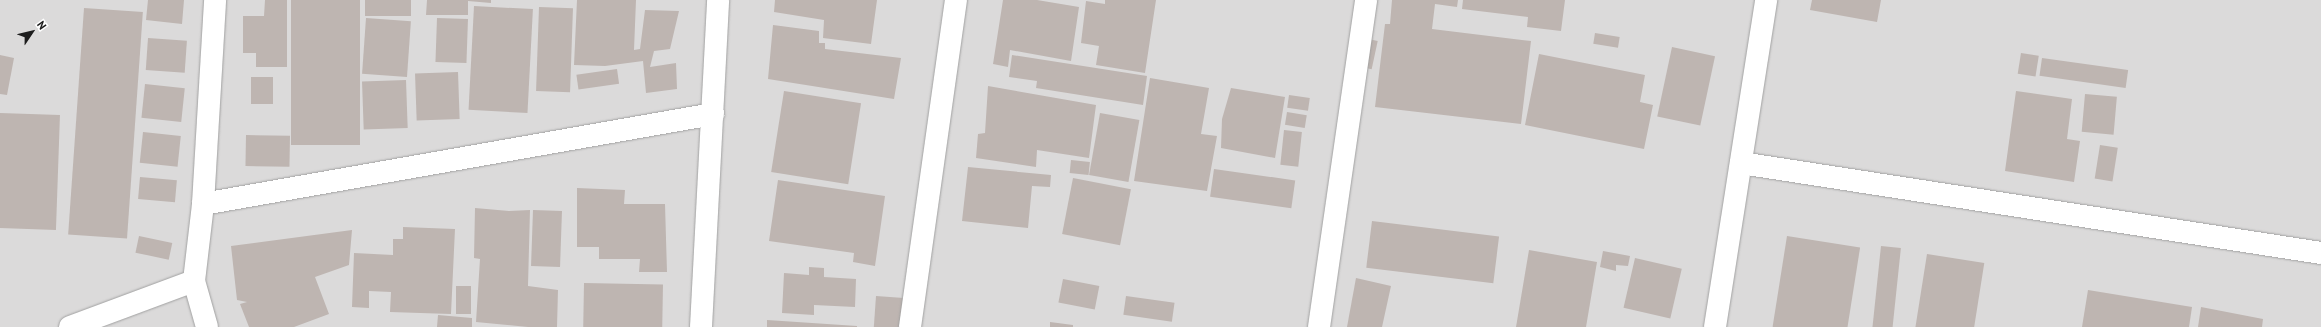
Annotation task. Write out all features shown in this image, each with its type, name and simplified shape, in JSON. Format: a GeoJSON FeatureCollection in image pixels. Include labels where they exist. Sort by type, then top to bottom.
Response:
{"type":"FeatureCollection","features":[{"type":"Feature","properties":{"kind":"street"},"geometry":{"type":"LineString","coordinates":[[207,327],[194,281],[203,204],[215,0]]}},
{"type":"Feature","properties":{"kind":"street"},"geometry":{"type":"LineString","coordinates":[[701,327],[718,0]]}},
{"type":"Feature","properties":{"kind":"street"},"geometry":{"type":"LineString","coordinates":[[910,327],[956,0]]}},
{"type":"Feature","properties":{"kind":"street"},"geometry":{"type":"LineString","coordinates":[[1319,327],[1366,0]]}},
{"type":"Feature","properties":{"kind":"street"},"geometry":{"type":"LineString","coordinates":[[1714,327],[1766,0]]}},
{"type":"Feature","properties":{"kind":"street"},"geometry":{"type":"LineString","coordinates":[[203,204],[713,114]]}},
{"type":"Feature","properties":{"kind":"street"},"geometry":{"type":"LineString","coordinates":[[1741,163],[2321,253]]}},
{"type":"Feature","properties":{"kind":"street"},"geometry":{"type":"LineString","coordinates":[[70,327],[194,281]]}},
{"type":"Feature","properties":{"kind":"shaded area"},"geometry":{"type":"Polygon","coordinates":[[[0,0],[2321,0],[2321,327],[0,327],[0,0]]]}},
{"type":"Feature","properties":{"kind":"building"},"geometry":{"type":"Polygon","coordinates":[[[148,0],[184,0],[182,24],[146,20],[148,0]]]}},
{"type":"Feature","properties":{"kind":"building"},"geometry":{"type":"Polygon","coordinates":[[[265,0],[287,0],[287,67],[256,67],[256,53],[243,53],[243,16],[264,16],[265,0]]]}},
{"type":"Feature","properties":{"kind":"building"},"geometry":{"type":"Polygon","coordinates":[[[291,0],[360,0],[360,145],[291,145],[291,0]]]}},
{"type":"Feature","properties":{"kind":"building"},"geometry":{"type":"Polygon","coordinates":[[[365,0],[411,0],[411,16],[365,16],[365,0]]]}},
{"type":"Feature","properties":{"kind":"building"},"geometry":{"type":"Polygon","coordinates":[[[427,0],[491,0],[491,3],[468,1],[468,15],[426,15],[427,0]]]}},
{"type":"Feature","properties":{"kind":"building"},"geometry":{"type":"Polygon","coordinates":[[[577,0],[636,0],[634,50],[640,49],[645,10],[679,11],[670,49],[654,51],[650,67],[676,63],[677,89],[646,93],[643,61],[605,66],[574,65],[577,0]]]}},
{"type":"Feature","properties":{"kind":"building"},"geometry":{"type":"Polygon","coordinates":[[[775,0],[877,0],[871,44],[823,38],[824,20],[774,12],[775,0]]]}},
{"type":"Feature","properties":{"kind":"building"},"geometry":{"type":"Polygon","coordinates":[[[1003,0],[1037,0],[1079,7],[1071,61],[1010,50],[1008,67],[993,64],[1003,0]]]}},
{"type":"Feature","properties":{"kind":"building"},"geometry":{"type":"Polygon","coordinates":[[[1105,0],[1156,0],[1145,73],[1096,65],[1099,46],[1081,43],[1086,1],[1105,4],[1105,0]]]}},
{"type":"Feature","properties":{"kind":"building"},"geometry":{"type":"Polygon","coordinates":[[[1392,0],[1458,0],[1457,7],[1435,4],[1432,29],[1531,41],[1521,124],[1375,107],[1385,24],[1390,24],[1392,0]]]}},
{"type":"Feature","properties":{"kind":"building"},"geometry":{"type":"Polygon","coordinates":[[[1463,0],[1565,0],[1561,31],[1527,27],[1528,17],[1462,9],[1463,0]]]}},
{"type":"Feature","properties":{"kind":"building"},"geometry":{"type":"Polygon","coordinates":[[[1812,0],[1881,0],[1877,22],[1810,10],[1812,0]]]}},
{"type":"Feature","properties":{"kind":"building"},"geometry":{"type":"Polygon","coordinates":[[[474,6],[533,9],[527,113],[469,110],[474,6]]]}},
{"type":"Feature","properties":{"kind":"building"},"geometry":{"type":"Polygon","coordinates":[[[539,7],[573,8],[570,92],[536,91],[539,7]]]}},
{"type":"Feature","properties":{"kind":"building"},"geometry":{"type":"Polygon","coordinates":[[[84,8],[143,12],[127,239],[68,234],[84,8]]]}},
{"type":"Feature","properties":{"kind":"building"},"geometry":{"type":"Polygon","coordinates":[[[366,18],[411,21],[407,77],[362,74],[366,18]]]}},
{"type":"Feature","properties":{"kind":"building"},"geometry":{"type":"Polygon","coordinates":[[[437,18],[468,19],[466,63],[435,62],[437,18]]]}},
{"type":"Feature","properties":{"kind":"building"},"geometry":{"type":"Polygon","coordinates":[[[773,25],[819,31],[819,43],[825,43],[825,49],[901,58],[894,99],[768,79],[773,25]]]}},
{"type":"Feature","properties":{"kind":"building"},"geometry":{"type":"Polygon","coordinates":[[[1595,33],[1620,37],[1618,48],[1593,44],[1595,33]]]}},
{"type":"Feature","properties":{"kind":"building"},"geometry":{"type":"Polygon","coordinates":[[[148,38],[187,41],[185,73],[146,70],[148,38]]]}},
{"type":"Feature","properties":{"kind":"building"},"geometry":{"type":"Polygon","coordinates":[[[1364,38],[1378,41],[1372,69],[1358,66],[1364,38]]]}},
{"type":"Feature","properties":{"kind":"building"},"geometry":{"type":"Polygon","coordinates":[[[1672,47],[1715,56],[1700,126],[1657,116],[1672,47]]]}},
{"type":"Feature","properties":{"kind":"building"},"geometry":{"type":"Polygon","coordinates":[[[2021,53],[2039,56],[2035,77],[2018,74],[2021,53]]]}},
{"type":"Feature","properties":{"kind":"building"},"geometry":{"type":"Polygon","coordinates":[[[1539,54],[1645,75],[1640,102],[1653,105],[1644,149],[1525,125],[1539,54]]]}},
{"type":"Feature","properties":{"kind":"building"},"geometry":{"type":"Polygon","coordinates":[[[0,55],[14,58],[7,95],[0,94],[0,55]]]}},
{"type":"Feature","properties":{"kind":"building"},"geometry":{"type":"Polygon","coordinates":[[[1012,55],[1147,76],[1143,105],[1036,88],[1037,81],[1009,77],[1012,55]]]}},
{"type":"Feature","properties":{"kind":"building"},"geometry":{"type":"Polygon","coordinates":[[[2042,58],[2128,70],[2126,88],[2039,76],[2042,58]]]}},
{"type":"Feature","properties":{"kind":"building"},"geometry":{"type":"Polygon","coordinates":[[[617,69],[619,84],[578,90],[576,75],[617,69]]]}},
{"type":"Feature","properties":{"kind":"building"},"geometry":{"type":"Polygon","coordinates":[[[458,72],[460,119],[417,120],[415,74],[458,72]]]}},
{"type":"Feature","properties":{"kind":"building"},"geometry":{"type":"Polygon","coordinates":[[[251,77],[273,77],[273,104],[251,104],[251,77]]]}},
{"type":"Feature","properties":{"kind":"building"},"geometry":{"type":"Polygon","coordinates":[[[1150,78],[1209,88],[1201,134],[1217,136],[1207,191],[1134,181],[1150,78]]]}},
{"type":"Feature","properties":{"kind":"building"},"geometry":{"type":"Polygon","coordinates":[[[406,80],[408,128],[364,130],[362,82],[406,80]]]}},
{"type":"Feature","properties":{"kind":"building"},"geometry":{"type":"Polygon","coordinates":[[[145,84],[185,88],[181,122],[141,118],[145,84]]]}},
{"type":"Feature","properties":{"kind":"building"},"geometry":{"type":"Polygon","coordinates":[[[988,86],[1096,105],[1089,158],[1037,150],[1036,167],[976,158],[978,134],[985,133],[988,86]]]}},
{"type":"Feature","properties":{"kind":"building"},"geometry":{"type":"Polygon","coordinates":[[[1231,88],[1285,97],[1275,158],[1221,148],[1222,119],[1231,88]]]}},
{"type":"Feature","properties":{"kind":"building"},"geometry":{"type":"Polygon","coordinates":[[[784,91],[861,103],[848,184],[771,172],[784,91]]]}},
{"type":"Feature","properties":{"kind":"building"},"geometry":{"type":"Polygon","coordinates":[[[2016,91],[2072,99],[2067,139],[2080,141],[2074,182],[2005,171],[2016,91]]]}},
{"type":"Feature","properties":{"kind":"building"},"geometry":{"type":"Polygon","coordinates":[[[2085,94],[2117,97],[2114,135],[2082,132],[2085,94]]]}},
{"type":"Feature","properties":{"kind":"building"},"geometry":{"type":"Polygon","coordinates":[[[1289,95],[1310,98],[1308,111],[1287,108],[1289,95]]]}},
{"type":"Feature","properties":{"kind":"building"},"geometry":{"type":"Polygon","coordinates":[[[1287,112],[1307,115],[1305,128],[1285,125],[1287,112]]]}},
{"type":"Feature","properties":{"kind":"building"},"geometry":{"type":"Polygon","coordinates":[[[0,113],[60,115],[56,230],[0,228],[0,113]]]}},
{"type":"Feature","properties":{"kind":"building"},"geometry":{"type":"Polygon","coordinates":[[[1100,113],[1139,120],[1128,182],[1089,175],[1100,113]]]}},
{"type":"Feature","properties":{"kind":"building"},"geometry":{"type":"Polygon","coordinates":[[[1284,130],[1302,132],[1298,167],[1280,165],[1284,130]]]}},
{"type":"Feature","properties":{"kind":"building"},"geometry":{"type":"Polygon","coordinates":[[[143,132],[181,136],[178,167],[140,163],[143,132]]]}},
{"type":"Feature","properties":{"kind":"building"},"geometry":{"type":"Polygon","coordinates":[[[246,135],[290,136],[289,167],[245,166],[246,135]]]}},
{"type":"Feature","properties":{"kind":"building"},"geometry":{"type":"Polygon","coordinates":[[[2100,145],[2118,148],[2112,181],[2095,179],[2100,145]]]}},
{"type":"Feature","properties":{"kind":"building"},"geometry":{"type":"Polygon","coordinates":[[[1071,160],[1090,162],[1089,175],[1070,173],[1071,160]]]}},
{"type":"Feature","properties":{"kind":"building"},"geometry":{"type":"Polygon","coordinates":[[[968,167],[1051,175],[1050,187],[1032,186],[1028,228],[962,221],[968,167]]]}},
{"type":"Feature","properties":{"kind":"building"},"geometry":{"type":"Polygon","coordinates":[[[1214,169],[1295,180],[1291,208],[1210,197],[1214,169]]]}},
{"type":"Feature","properties":{"kind":"building"},"geometry":{"type":"Polygon","coordinates":[[[140,177],[177,180],[175,202],[138,199],[140,177]]]}},
{"type":"Feature","properties":{"kind":"building"},"geometry":{"type":"Polygon","coordinates":[[[1073,178],[1131,189],[1120,245],[1062,234],[1073,178]]]}},
{"type":"Feature","properties":{"kind":"building"},"geometry":{"type":"Polygon","coordinates":[[[778,180],[885,196],[875,266],[853,262],[854,253],[769,241],[778,180]]]}},
{"type":"Feature","properties":{"kind":"building"},"geometry":{"type":"Polygon","coordinates":[[[577,188],[625,190],[624,204],[665,204],[667,272],[639,272],[640,259],[599,259],[599,247],[577,247],[577,188]]]}},
{"type":"Feature","properties":{"kind":"building"},"geometry":{"type":"Polygon","coordinates":[[[475,208],[509,211],[530,210],[528,286],[558,290],[557,327],[528,327],[476,322],[480,259],[474,258],[475,208]]]}},
{"type":"Feature","properties":{"kind":"building"},"geometry":{"type":"Polygon","coordinates":[[[533,210],[562,211],[560,267],[531,266],[533,210]]]}},
{"type":"Feature","properties":{"kind":"building"},"geometry":{"type":"Polygon","coordinates":[[[1372,221],[1499,237],[1493,283],[1366,268],[1372,221]]]}},
{"type":"Feature","properties":{"kind":"building"},"geometry":{"type":"Polygon","coordinates":[[[403,227],[455,229],[451,314],[390,312],[391,292],[369,291],[369,308],[352,307],[354,253],[393,255],[393,239],[403,239],[403,227]]]}},
{"type":"Feature","properties":{"kind":"building"},"geometry":{"type":"Polygon","coordinates":[[[352,230],[349,265],[315,277],[329,314],[294,327],[249,327],[240,304],[247,302],[237,300],[231,246],[352,230]]]}},
{"type":"Feature","properties":{"kind":"building"},"geometry":{"type":"Polygon","coordinates":[[[139,236],[172,243],[169,260],[135,253],[139,236]]]}},
{"type":"Feature","properties":{"kind":"building"},"geometry":{"type":"Polygon","coordinates":[[[1787,236],[1860,248],[1848,327],[1773,327],[1787,236]]]}},
{"type":"Feature","properties":{"kind":"building"},"geometry":{"type":"Polygon","coordinates":[[[1881,246],[1901,248],[1893,327],[1872,327],[1881,246]]]}},
{"type":"Feature","properties":{"kind":"building"},"geometry":{"type":"Polygon","coordinates":[[[1529,250],[1597,262],[1586,327],[1516,327],[1529,250]]]}},
{"type":"Feature","properties":{"kind":"building"},"geometry":{"type":"Polygon","coordinates":[[[1603,251],[1630,256],[1628,266],[1616,265],[1616,271],[1600,267],[1603,251]]]}},
{"type":"Feature","properties":{"kind":"building"},"geometry":{"type":"Polygon","coordinates":[[[1927,254],[1984,263],[1974,327],[1915,327],[1927,254]]]}},
{"type":"Feature","properties":{"kind":"building"},"geometry":{"type":"Polygon","coordinates":[[[1635,258],[1682,269],[1670,318],[1624,308],[1635,258]]]}},
{"type":"Feature","properties":{"kind":"building"},"geometry":{"type":"Polygon","coordinates":[[[809,267],[824,268],[824,277],[856,279],[855,307],[814,305],[814,315],[782,313],[784,273],[809,275],[809,267]]]}},
{"type":"Feature","properties":{"kind":"building"},"geometry":{"type":"Polygon","coordinates":[[[1356,278],[1391,286],[1382,327],[1347,327],[1356,278]]]}},
{"type":"Feature","properties":{"kind":"building"},"geometry":{"type":"Polygon","coordinates":[[[1063,279],[1099,286],[1095,310],[1058,303],[1063,279]]]}},
{"type":"Feature","properties":{"kind":"building"},"geometry":{"type":"Polygon","coordinates":[[[584,283],[663,284],[662,327],[583,327],[584,283]]]}},
{"type":"Feature","properties":{"kind":"building"},"geometry":{"type":"Polygon","coordinates":[[[456,286],[471,286],[471,314],[456,314],[456,286]]]}},
{"type":"Feature","properties":{"kind":"building"},"geometry":{"type":"Polygon","coordinates":[[[2088,290],[2192,307],[2189,327],[2082,327],[2088,290]]]}},
{"type":"Feature","properties":{"kind":"building"},"geometry":{"type":"Polygon","coordinates":[[[876,296],[904,298],[902,327],[874,327],[876,296]]]}},
{"type":"Feature","properties":{"kind":"building"},"geometry":{"type":"Polygon","coordinates":[[[1126,296],[1175,303],[1172,322],[1123,315],[1126,296]]]}},
{"type":"Feature","properties":{"kind":"building"},"geometry":{"type":"Polygon","coordinates":[[[2201,307],[2263,319],[2262,327],[2198,327],[2201,307]]]}},
{"type":"Feature","properties":{"kind":"building"},"geometry":{"type":"Polygon","coordinates":[[[438,315],[472,318],[472,327],[437,327],[438,315]]]}},
{"type":"Feature","properties":{"kind":"building"},"geometry":{"type":"Polygon","coordinates":[[[767,320],[857,326],[857,327],[767,327],[767,320]]]}},
{"type":"Feature","properties":{"kind":"building"},"geometry":{"type":"Polygon","coordinates":[[[1050,322],[1073,325],[1073,327],[1050,327],[1050,322]]]}}]}
